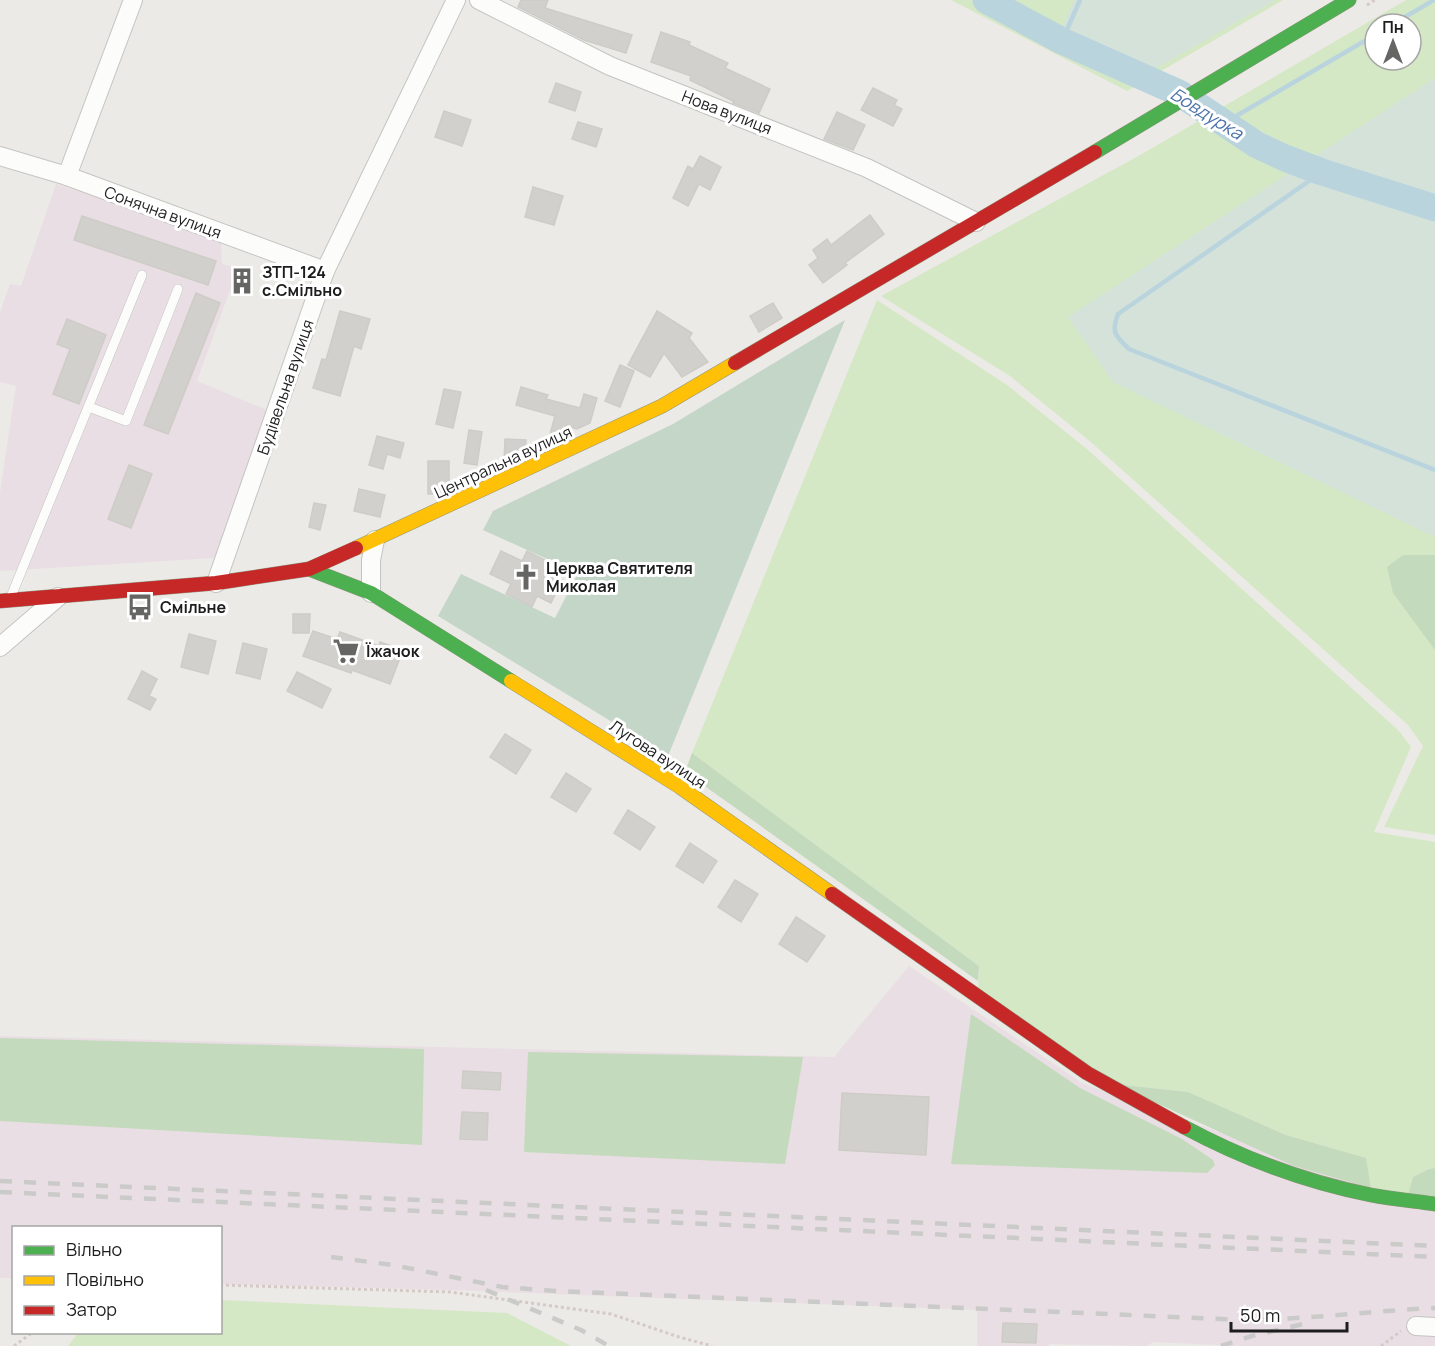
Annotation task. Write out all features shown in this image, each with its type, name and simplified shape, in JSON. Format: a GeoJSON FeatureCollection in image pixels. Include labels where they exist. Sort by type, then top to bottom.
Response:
{"type":"FeatureCollection","features":[{"type":"Feature","properties":{"kind":"street"},"geometry":{"type":"LineString","coordinates":[[67,176],[133,0]]}},
{"type":"Feature","properties":{"kind":"street","name":"Будівельна вулиця"},"geometry":{"type":"LineString","coordinates":[[216,583],[325,271],[456,0]]}},
{"type":"Feature","properties":{"kind":"street","name":"Нова вулиця"},"geometry":{"type":"LineString","coordinates":[[479,0],[610,66],[867,168],[976,222]]}},
{"type":"Feature","properties":{"kind":"street","name":"Центральна вулиця"},"geometry":{"type":"LineString","coordinates":[[4,601],[216,583],[309,569],[375,540],[662,406],[1177,104],[1349,0]]}},
{"type":"Feature","properties":{"kind":"street","name":"Сонячна вулиця"},"geometry":{"type":"LineString","coordinates":[[0,156],[67,176],[325,271]]}},
{"type":"Feature","properties":{"kind":"street"},"geometry":{"type":"LineString","coordinates":[[371,593],[371,560],[375,540]]}},
{"type":"Feature","properties":{"kind":"street","name":"Лугова вулиця"},"geometry":{"type":"LineString","coordinates":[[309,569],[371,593],[680,787],[1087,1073],[1185,1129],[1247,1157],[1291,1173],[1370,1195],[1435,1204]]}},
{"type":"Feature","properties":{"kind":"street"},"geometry":{"type":"LineString","coordinates":[[0,647],[58,597]]}},
{"type":"Feature","properties":{"kind":"street"},"geometry":{"type":"LineString","coordinates":[[1416,1326],[1435,1327]]}},
{"type":"Feature","properties":{"kind":"lane"},"geometry":{"type":"LineString","coordinates":[[4,601],[89,407],[142,275]]}},
{"type":"Feature","properties":{"kind":"lane"},"geometry":{"type":"LineString","coordinates":[[89,407],[126,421],[178,289]]}},
{"type":"Feature","properties":{"kind":"path"},"geometry":{"type":"LineString","coordinates":[[222,1285],[450,1292],[611,1314],[711,1346]]}},
{"type":"Feature","properties":{"kind":"path"},"geometry":{"type":"LineString","coordinates":[[1381,1346],[1397,1336],[1404,1328],[1416,1326]]}},
{"type":"Feature","properties":{"kind":"path"},"geometry":{"type":"LineString","coordinates":[[14,1346],[30,1334]]}},
{"type":"Feature","properties":{"kind":"shaded area"},"geometry":{"type":"Polygon","coordinates":[[[1074,0],[1275,0],[1132,82],[1056,42],[1074,0]]]}},
{"type":"Feature","properties":{"kind":"shaded area"},"geometry":{"type":"Polygon","coordinates":[[[1435,78],[1435,537],[1113,382],[1068,317],[1435,78]]]}},
{"type":"Feature","properties":{"kind":"shaded area"},"geometry":{"type":"Polygon","coordinates":[[[56,184],[221,238],[222,264],[238,268],[197,381],[267,410],[215,558],[0,571],[0,493],[16,386],[0,382],[0,312],[10,284],[21,286],[56,184]]]}},
{"type":"Feature","properties":{"kind":"shaded area"},"geometry":{"type":"Polygon","coordinates":[[[909,966],[1082,1083],[1435,1210],[1435,1346],[1240,1346],[1153,1342],[1147,1346],[1049,1344],[1049,1346],[977,1346],[977,1310],[451,1290],[222,1284],[222,1226],[12,1226],[12,1278],[0,1278],[0,1036],[834,1057],[909,966]]]}},
{"type":"Feature","properties":{"kind":"green space"},"geometry":{"type":"Polygon","coordinates":[[[951,0],[1283,0],[1127,91],[951,0]]]}},
{"type":"Feature","properties":{"kind":"green space"},"geometry":{"type":"Polygon","coordinates":[[[1406,0],[1435,0],[1435,835],[1384,827],[1423,746],[1408,725],[1092,443],[1010,376],[881,296],[1142,154],[1363,25],[1363,72],[1423,72],[1423,12],[1385,12],[1406,0]]]}},
{"type":"Feature","properties":{"kind":"green space"},"geometry":{"type":"Polygon","coordinates":[[[877,300],[1007,385],[1087,449],[1399,731],[1411,747],[1374,832],[1435,842],[1435,1168],[1429,1169],[1408,1195],[1371,1188],[1365,1158],[1286,1135],[1188,1092],[1115,1084],[978,990],[979,966],[692,753],[877,300]]]}},
{"type":"Feature","properties":{"kind":"green space"},"geometry":{"type":"Polygon","coordinates":[[[845,320],[668,756],[438,616],[461,574],[555,618],[578,573],[483,530],[493,511],[673,424],[845,320]]]}},
{"type":"Feature","properties":{"kind":"green space"},"geometry":{"type":"Polygon","coordinates":[[[1403,555],[1435,555],[1435,650],[1393,593],[1387,567],[1403,555]]]}},
{"type":"Feature","properties":{"kind":"green space"},"geometry":{"type":"Polygon","coordinates":[[[692,753],[979,966],[978,981],[685,772],[692,753]]]}},
{"type":"Feature","properties":{"kind":"green space"},"geometry":{"type":"Polygon","coordinates":[[[971,1014],[1080,1088],[1182,1139],[1213,1160],[1215,1165],[1207,1173],[951,1164],[971,1014]]]}},
{"type":"Feature","properties":{"kind":"green space"},"geometry":{"type":"Polygon","coordinates":[[[0,1038],[424,1049],[422,1145],[0,1121],[0,1038]]]}},
{"type":"Feature","properties":{"kind":"green space"},"geometry":{"type":"Polygon","coordinates":[[[528,1052],[803,1057],[785,1164],[524,1152],[528,1052]]]}},
{"type":"Feature","properties":{"kind":"green space"},"geometry":{"type":"Polygon","coordinates":[[[1115,1084],[1188,1092],[1286,1135],[1366,1158],[1371,1188],[1294,1166],[1115,1084]]]}},
{"type":"Feature","properties":{"kind":"green space"},"geometry":{"type":"Polygon","coordinates":[[[1435,1168],[1435,1198],[1408,1195],[1413,1177],[1435,1168]]]}},
{"type":"Feature","properties":{"kind":"green space"},"geometry":{"type":"Polygon","coordinates":[[[222,1300],[507,1313],[571,1346],[68,1346],[77,1334],[222,1334],[222,1300]]]}},
{"type":"Feature","properties":{"kind":"building"},"geometry":{"type":"Polygon","coordinates":[[[521,0],[548,0],[545,8],[632,35],[626,53],[584,40],[518,7],[521,0]]]}},
{"type":"Feature","properties":{"kind":"building"},"geometry":{"type":"Polygon","coordinates":[[[661,32],[690,42],[689,45],[728,63],[725,68],[770,89],[759,113],[733,103],[690,80],[691,76],[651,62],[661,32]]]}},
{"type":"Feature","properties":{"kind":"building"},"geometry":{"type":"Polygon","coordinates":[[[556,83],[581,92],[575,111],[549,102],[556,83]]]}},
{"type":"Feature","properties":{"kind":"building"},"geometry":{"type":"Polygon","coordinates":[[[873,88],[897,100],[894,105],[902,109],[893,126],[861,110],[873,88]]]}},
{"type":"Feature","properties":{"kind":"building"},"geometry":{"type":"Polygon","coordinates":[[[444,111],[471,120],[462,146],[435,137],[444,111]]]}},
{"type":"Feature","properties":{"kind":"building"},"geometry":{"type":"Polygon","coordinates":[[[837,112],[865,125],[853,150],[824,139],[837,112]]]}},
{"type":"Feature","properties":{"kind":"building"},"geometry":{"type":"Polygon","coordinates":[[[578,122],[602,129],[596,147],[572,139],[578,122]]]}},
{"type":"Feature","properties":{"kind":"building"},"geometry":{"type":"Polygon","coordinates":[[[700,156],[721,167],[710,190],[699,184],[688,206],[673,198],[688,166],[693,169],[700,156]]]}},
{"type":"Feature","properties":{"kind":"building"},"geometry":{"type":"Polygon","coordinates":[[[533,187],[563,196],[554,225],[525,217],[533,187]]]}},
{"type":"Feature","properties":{"kind":"building"},"geometry":{"type":"Polygon","coordinates":[[[870,215],[884,234],[845,263],[847,265],[823,283],[809,265],[818,258],[813,250],[827,239],[831,245],[870,215]]]}},
{"type":"Feature","properties":{"kind":"building"},"geometry":{"type":"Polygon","coordinates":[[[82,216],[216,261],[208,285],[74,240],[82,216]]]}},
{"type":"Feature","properties":{"kind":"building","name":"ЗТП-124 с.Смільно"},"geometry":{"type":"Polygon","coordinates":[[[238,273],[250,277],[246,288],[234,284],[238,273]]]}},
{"type":"Feature","properties":{"kind":"building"},"geometry":{"type":"Polygon","coordinates":[[[196,293],[220,303],[168,434],[144,425],[196,293]]]}},
{"type":"Feature","properties":{"kind":"building"},"geometry":{"type":"Polygon","coordinates":[[[773,303],[782,318],[759,332],[750,316],[773,303]]]}},
{"type":"Feature","properties":{"kind":"building"},"geometry":{"type":"Polygon","coordinates":[[[340,311],[370,319],[361,349],[354,346],[340,396],[313,388],[322,359],[326,360],[340,311]]]}},
{"type":"Feature","properties":{"kind":"building"},"geometry":{"type":"Polygon","coordinates":[[[657,311],[692,333],[689,338],[708,362],[682,377],[664,353],[650,377],[628,365],[657,311]]]}},
{"type":"Feature","properties":{"kind":"building"},"geometry":{"type":"Polygon","coordinates":[[[67,319],[106,335],[79,404],[53,394],[70,349],[57,344],[67,319]]]}},
{"type":"Feature","properties":{"kind":"building"},"geometry":{"type":"Polygon","coordinates":[[[620,365],[634,371],[620,407],[605,401],[620,365]]]}},
{"type":"Feature","properties":{"kind":"building"},"geometry":{"type":"Polygon","coordinates":[[[521,387],[548,395],[546,399],[580,408],[584,394],[597,398],[590,423],[577,429],[566,426],[563,436],[560,437],[550,434],[555,416],[516,405],[521,387]]]}},
{"type":"Feature","properties":{"kind":"building"},"geometry":{"type":"Polygon","coordinates":[[[444,389],[461,392],[453,428],[436,424],[444,389]]]}},
{"type":"Feature","properties":{"kind":"building"},"geometry":{"type":"Polygon","coordinates":[[[469,430],[482,432],[477,465],[464,463],[469,430]]]}},
{"type":"Feature","properties":{"kind":"building"},"geometry":{"type":"Polygon","coordinates":[[[377,436],[404,443],[400,458],[387,454],[383,469],[369,465],[377,436]]]}},
{"type":"Feature","properties":{"kind":"building"},"geometry":{"type":"Polygon","coordinates":[[[505,439],[526,440],[525,453],[504,463],[505,439]]]}},
{"type":"Feature","properties":{"kind":"building"},"geometry":{"type":"Polygon","coordinates":[[[428,461],[449,461],[449,489],[438,494],[428,494],[428,461]]]}},
{"type":"Feature","properties":{"kind":"building"},"geometry":{"type":"Polygon","coordinates":[[[129,465],[152,474],[131,528],[108,519],[129,465]]]}},
{"type":"Feature","properties":{"kind":"building"},"geometry":{"type":"Polygon","coordinates":[[[359,489],[385,495],[380,517],[354,511],[359,489]]]}},
{"type":"Feature","properties":{"kind":"building"},"geometry":{"type":"Polygon","coordinates":[[[314,503],[326,505],[320,530],[309,527],[314,503]]]}},
{"type":"Feature","properties":{"kind":"building","name":"Церква Святителя Миколая"},"geometry":{"type":"Polygon","coordinates":[[[501,551],[522,561],[527,551],[553,564],[548,573],[562,580],[551,603],[537,596],[532,607],[506,594],[511,584],[490,574],[501,551]]]}},
{"type":"Feature","properties":{"kind":"building"},"geometry":{"type":"Polygon","coordinates":[[[293,614],[310,614],[309,633],[293,633],[293,614]]]}},
{"type":"Feature","properties":{"kind":"building"},"geometry":{"type":"Polygon","coordinates":[[[313,631],[337,639],[340,632],[379,646],[380,642],[403,650],[390,684],[303,656],[313,631]]]}},
{"type":"Feature","properties":{"kind":"building"},"geometry":{"type":"Polygon","coordinates":[[[189,634],[216,641],[208,674],[181,667],[189,634]]]}},
{"type":"Feature","properties":{"kind":"building"},"geometry":{"type":"Polygon","coordinates":[[[243,643],[267,649],[260,679],[236,673],[243,643]]]}},
{"type":"Feature","properties":{"kind":"building"},"geometry":{"type":"Polygon","coordinates":[[[142,671],[157,679],[149,696],[156,699],[150,710],[128,699],[142,671]]]}},
{"type":"Feature","properties":{"kind":"building"},"geometry":{"type":"Polygon","coordinates":[[[297,672],[331,689],[322,708],[287,691],[297,672]]]}},
{"type":"Feature","properties":{"kind":"building"},"geometry":{"type":"Polygon","coordinates":[[[505,734],[531,750],[516,774],[490,757],[505,734]]]}},
{"type":"Feature","properties":{"kind":"building"},"geometry":{"type":"Polygon","coordinates":[[[566,773],[591,789],[576,812],[551,797],[566,773]]]}},
{"type":"Feature","properties":{"kind":"building"},"geometry":{"type":"Polygon","coordinates":[[[628,810],[655,827],[640,850],[614,833],[628,810]]]}},
{"type":"Feature","properties":{"kind":"building"},"geometry":{"type":"Polygon","coordinates":[[[690,843],[717,861],[703,883],[676,866],[690,843]]]}},
{"type":"Feature","properties":{"kind":"building"},"geometry":{"type":"Polygon","coordinates":[[[735,880],[758,894],[741,922],[718,907],[735,880]]]}},
{"type":"Feature","properties":{"kind":"building"},"geometry":{"type":"Polygon","coordinates":[[[796,917],[825,936],[807,962],[779,944],[796,917]]]}},
{"type":"Feature","properties":{"kind":"building"},"geometry":{"type":"Polygon","coordinates":[[[463,1071],[501,1073],[500,1090],[462,1088],[463,1071]]]}},
{"type":"Feature","properties":{"kind":"building"},"geometry":{"type":"Polygon","coordinates":[[[842,1093],[929,1097],[926,1155],[839,1150],[842,1093]]]}},
{"type":"Feature","properties":{"kind":"building"},"geometry":{"type":"Polygon","coordinates":[[[462,1112],[488,1113],[487,1140],[460,1139],[462,1112]]]}},
{"type":"Feature","properties":{"kind":"building"},"geometry":{"type":"Polygon","coordinates":[[[1003,1323],[1037,1324],[1036,1343],[1002,1342],[1003,1323]]]}},
{"type":"Feature","properties":{"kind":"waterway","name":"Бовдурка"},"geometry":{"type":"LineString","coordinates":[[986,0],[1062,41],[1179,93],[1257,145],[1285,158],[1435,208]]}},
{"type":"Feature","properties":{"kind":"waterway"},"geometry":{"type":"LineString","coordinates":[[1062,41],[1080,0]]}},
{"type":"Feature","properties":{"kind":"waterway"},"geometry":{"type":"LineString","coordinates":[[1414,12],[1434,0]]}},
{"type":"Feature","properties":{"kind":"waterway"},"geometry":{"type":"LineString","coordinates":[[1224,123],[1363,42]]}},
{"type":"Feature","properties":{"kind":"waterway"},"geometry":{"type":"LineString","coordinates":[[1322,172],[1118,314],[1115,325],[1116,333],[1120,341],[1129,349],[1435,470]]}},
{"type":"Feature","properties":{"kind":"railway"},"geometry":{"type":"LineString","coordinates":[[0,1181],[1435,1246]]}},
{"type":"Feature","properties":{"kind":"railway"},"geometry":{"type":"LineString","coordinates":[[0,1192],[1435,1257]]}},
{"type":"Feature","properties":{"kind":"railway"},"geometry":{"type":"LineString","coordinates":[[331,1257],[393,1265],[502,1287],[556,1291],[1248,1320],[1435,1308]]}},
{"type":"Feature","properties":{"kind":"railway"},"geometry":{"type":"LineString","coordinates":[[486,1290],[581,1330],[609,1346]]}},
{"type":"Feature","properties":{"kind":"railway"},"geometry":{"type":"LineString","coordinates":[[1221,1346],[1303,1324]]}},
{"type":"Feature","properties":{"kind":"traffic: fast"},"geometry":{"type":"LineString","coordinates":[[1095,152],[1349,0]]}},
{"type":"Feature","properties":{"kind":"traffic: fast"},"geometry":{"type":"LineString","coordinates":[[309,569],[371,593],[511,681]]}},
{"type":"Feature","properties":{"kind":"traffic: fast"},"geometry":{"type":"LineString","coordinates":[[1184,1127],[1251,1159],[1298,1176],[1346,1190],[1435,1204]]}},
{"type":"Feature","properties":{"kind":"traffic: slow"},"geometry":{"type":"LineString","coordinates":[[356,548],[662,406],[735,363]]}},
{"type":"Feature","properties":{"kind":"traffic: slow"},"geometry":{"type":"LineString","coordinates":[[511,681],[680,787],[832,894]]}},
{"type":"Feature","properties":{"kind":"traffic: jam"},"geometry":{"type":"LineString","coordinates":[[735,363],[1095,152]]}},
{"type":"Feature","properties":{"kind":"traffic: jam"},"geometry":{"type":"LineString","coordinates":[[0,601],[216,583],[309,569],[356,548]]}},
{"type":"Feature","properties":{"kind":"traffic: jam"},"geometry":{"type":"LineString","coordinates":[[832,894],[1087,1073],[1184,1127]]}},
{"type":"Feature","properties":{"kind":"place","name":"ЗТП-124 с.Смільно"},"geometry":{"type":"Point","coordinates":[242,281]}},
{"type":"Feature","properties":{"kind":"place","name":"Церква Святителя Миколая"},"geometry":{"type":"Point","coordinates":[526,577]}},
{"type":"Feature","properties":{"kind":"place","name":"Смільне"},"geometry":{"type":"Point","coordinates":[140,607]}},
{"type":"Feature","properties":{"kind":"place","name":"Їжачок"},"geometry":{"type":"Point","coordinates":[346,651]}}]}
